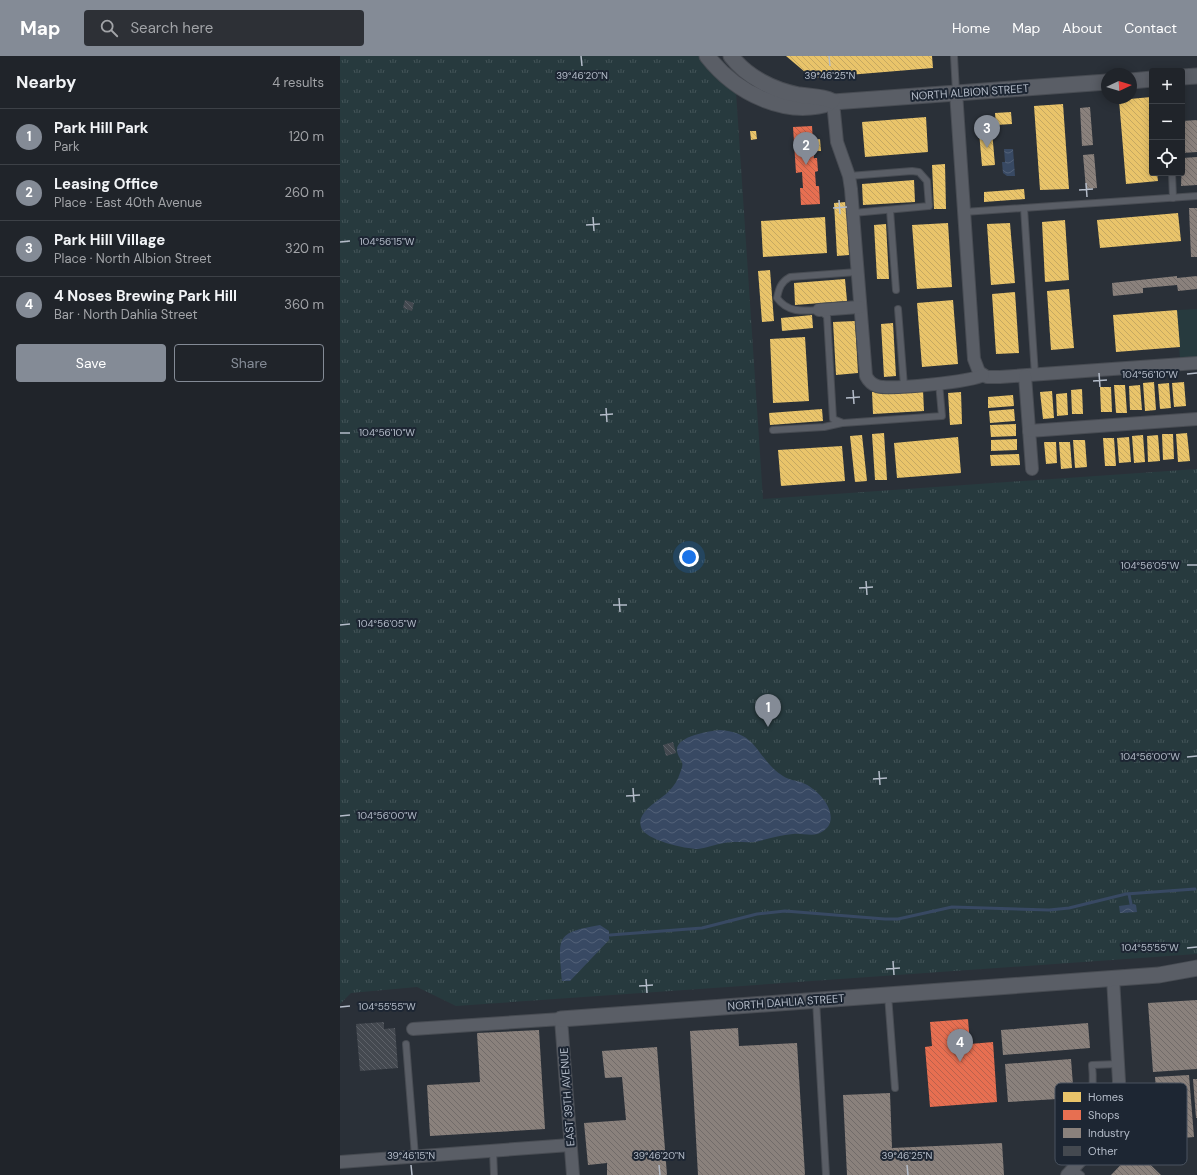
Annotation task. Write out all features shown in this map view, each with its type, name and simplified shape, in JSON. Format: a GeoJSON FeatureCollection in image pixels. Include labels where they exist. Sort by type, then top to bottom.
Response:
{"type":"FeatureCollection","features":[{"type":"Feature","properties":{"kind":"street"},"geometry":{"type":"LineString","coordinates":[[707,56],[718,69],[739,86],[768,101],[789,106],[809,107],[821,106],[833,102]]}},
{"type":"Feature","properties":{"kind":"street"},"geometry":{"type":"LineString","coordinates":[[731,56],[745,70],[769,86],[796,94],[824,97],[833,102]]}},
{"type":"Feature","properties":{"kind":"street"},"geometry":{"type":"LineString","coordinates":[[1185,77],[1197,76]]}},
{"type":"Feature","properties":{"kind":"street"},"geometry":{"type":"LineString","coordinates":[[1137,80],[1149,79]]}},
{"type":"Feature","properties":{"kind":"street","name":"NORTH ALBION STREET"},"geometry":{"type":"LineString","coordinates":[[833,102],[1101,82]]}},
{"type":"Feature","properties":{"kind":"street"},"geometry":{"type":"LineString","coordinates":[[956,92],[974,359],[977,368],[983,375]]}},
{"type":"Feature","properties":{"kind":"street"},"geometry":{"type":"LineString","coordinates":[[833,102],[837,142],[849,176],[866,376],[876,386],[904,386],[973,380],[983,375],[994,377],[1030,375],[1197,363]]}},
{"type":"Feature","properties":{"kind":"street"},"geometry":{"type":"LineString","coordinates":[[819,310],[859,306]]}},
{"type":"Feature","properties":{"kind":"street"},"geometry":{"type":"LineString","coordinates":[[1030,375],[1029,431],[1032,469]]}},
{"type":"Feature","properties":{"kind":"street"},"geometry":{"type":"LineString","coordinates":[[1029,431],[1197,419]]}},
{"type":"Feature","properties":{"kind":"street","name":"NORTH DAHLIA STREET"},"geometry":{"type":"LineString","coordinates":[[1159,975],[1197,968]]}},
{"type":"Feature","properties":{"kind":"street","name":"NORTH DAHLIA STREET"},"geometry":{"type":"LineString","coordinates":[[413,1029],[1113,978],[1159,975],[1197,976]]}},
{"type":"Feature","properties":{"kind":"street"},"geometry":{"type":"LineString","coordinates":[[1113,978],[1119,1083]]}},
{"type":"Feature","properties":{"kind":"street","name":"EAST 39TH AVENUE"},"geometry":{"type":"LineString","coordinates":[[561,1019],[573,1175]]}},
{"type":"Feature","properties":{"kind":"street"},"geometry":{"type":"LineString","coordinates":[[340,1162],[570,1145]]}},
{"type":"Feature","properties":{"kind":"street"},"geometry":{"type":"LineString","coordinates":[[1074,1173],[1080,1165]]}},
{"type":"Feature","properties":{"kind":"lane"},"geometry":{"type":"LineString","coordinates":[[954,56],[956,92]]}},
{"type":"Feature","properties":{"kind":"lane"},"geometry":{"type":"LineString","coordinates":[[849,176],[912,171],[918,172],[924,176],[927,181],[929,206],[853,213]]}},
{"type":"Feature","properties":{"kind":"lane"},"geometry":{"type":"LineString","coordinates":[[1172,176],[1173,198]]}},
{"type":"Feature","properties":{"kind":"lane"},"geometry":{"type":"LineString","coordinates":[[964,212],[1197,196]]}},
{"type":"Feature","properties":{"kind":"lane"},"geometry":{"type":"LineString","coordinates":[[1024,208],[1030,375]]}},
{"type":"Feature","properties":{"kind":"lane"},"geometry":{"type":"LineString","coordinates":[[890,210],[896,290]]}},
{"type":"Feature","properties":{"kind":"lane"},"geometry":{"type":"LineString","coordinates":[[843,423],[833,419],[827,316],[819,310],[791,310],[782,304],[778,298],[779,288],[785,280],[790,277],[857,272]]}},
{"type":"Feature","properties":{"kind":"lane"},"geometry":{"type":"LineString","coordinates":[[898,308],[904,386]]}},
{"type":"Feature","properties":{"kind":"lane"},"geometry":{"type":"LineString","coordinates":[[773,430],[824,427],[843,423],[942,416],[939,383]]}},
{"type":"Feature","properties":{"kind":"lane"},"geometry":{"type":"LineString","coordinates":[[888,995],[895,1088]]}},
{"type":"Feature","properties":{"kind":"lane"},"geometry":{"type":"LineString","coordinates":[[816,1000],[826,1175]]}},
{"type":"Feature","properties":{"kind":"lane"},"geometry":{"type":"LineString","coordinates":[[406,1044],[415,1156]]}},
{"type":"Feature","properties":{"kind":"lane"},"geometry":{"type":"LineString","coordinates":[[1093,1083],[1092,1065],[1118,1064]]}},
{"type":"Feature","properties":{"kind":"lane"},"geometry":{"type":"LineString","coordinates":[[493,1150],[494,1175]]}},
{"type":"Feature","properties":{"kind":"green space"},"geometry":{"type":"Polygon","coordinates":[[[340,56],[701,56],[736,92],[763,499],[1197,469],[1197,954],[456,1006],[417,987],[351,993],[340,1004],[340,56]]]}},
{"type":"Feature","properties":{"kind":"green space"},"geometry":{"type":"Polygon","coordinates":[[[1197,309],[1197,359],[1180,360],[1177,310],[1197,309]]]}},
{"type":"Feature","properties":{"kind":"water"},"geometry":{"type":"Polygon","coordinates":[[[1004,149],[1013,149],[1015,176],[1007,176],[1003,173],[1002,162],[1005,162],[1004,149]]]}},
{"type":"Feature","properties":{"kind":"water"},"geometry":{"type":"Polygon","coordinates":[[[720,730],[733,732],[743,736],[756,747],[774,769],[783,776],[814,789],[824,800],[830,812],[831,819],[827,828],[824,831],[814,835],[796,834],[779,836],[755,842],[728,842],[698,849],[666,843],[649,836],[644,832],[640,821],[642,816],[650,806],[671,789],[679,776],[682,768],[682,761],[678,755],[678,746],[681,742],[694,735],[720,730]]]}},
{"type":"Feature","properties":{"kind":"water"},"geometry":{"type":"Polygon","coordinates":[[[1136,905],[1137,912],[1120,913],[1119,906],[1136,905]]]}},
{"type":"Feature","properties":{"kind":"water"},"geometry":{"type":"Polygon","coordinates":[[[600,925],[609,931],[609,940],[570,981],[562,981],[560,955],[563,940],[567,935],[574,931],[600,925]]]}},
{"type":"Feature","properties":{"kind":"building: Homes"},"geometry":{"type":"Polygon","coordinates":[[[786,56],[932,56],[933,68],[812,78],[786,56]]]}},
{"type":"Feature","properties":{"kind":"building: Homes"},"geometry":{"type":"Polygon","coordinates":[[[1149,97],[1149,176],[1157,176],[1158,181],[1126,184],[1119,104],[1137,104],[1137,98],[1149,97]]]}},
{"type":"Feature","properties":{"kind":"building: Homes"},"geometry":{"type":"Polygon","coordinates":[[[1063,104],[1069,189],[1040,190],[1034,106],[1063,104]]]}},
{"type":"Feature","properties":{"kind":"building: Homes"},"geometry":{"type":"Polygon","coordinates":[[[1011,112],[1012,124],[996,125],[995,113],[1011,112]]]}},
{"type":"Feature","properties":{"kind":"building: Homes"},"geometry":{"type":"Polygon","coordinates":[[[926,117],[928,152],[865,157],[862,122],[926,117]]]}},
{"type":"Feature","properties":{"kind":"building: Homes"},"geometry":{"type":"Polygon","coordinates":[[[990,119],[996,124],[990,131],[984,125],[990,119]]]}},
{"type":"Feature","properties":{"kind":"building: Homes"},"geometry":{"type":"Polygon","coordinates":[[[750,131],[756,131],[757,139],[751,140],[750,131]]]}},
{"type":"Feature","properties":{"kind":"building: Homes"},"geometry":{"type":"Polygon","coordinates":[[[992,131],[995,165],[982,166],[979,132],[992,131]]]}},
{"type":"Feature","properties":{"kind":"building: Homes"},"geometry":{"type":"Polygon","coordinates":[[[820,139],[821,151],[813,151],[813,140],[820,139]]]}},
{"type":"Feature","properties":{"kind":"building: Homes"},"geometry":{"type":"Polygon","coordinates":[[[945,164],[946,209],[934,209],[932,165],[945,164]]]}},
{"type":"Feature","properties":{"kind":"building: Homes"},"geometry":{"type":"Polygon","coordinates":[[[914,180],[915,202],[863,205],[862,184],[914,180]]]}},
{"type":"Feature","properties":{"kind":"building: Homes"},"geometry":{"type":"Polygon","coordinates":[[[1024,189],[1025,199],[984,202],[984,192],[1024,189]]]}},
{"type":"Feature","properties":{"kind":"building: Homes"},"geometry":{"type":"Polygon","coordinates":[[[846,202],[849,255],[837,256],[834,203],[846,202]]]}},
{"type":"Feature","properties":{"kind":"building: Homes"},"geometry":{"type":"Polygon","coordinates":[[[1178,213],[1181,241],[1100,248],[1097,220],[1178,213]]]}},
{"type":"Feature","properties":{"kind":"building: Homes"},"geometry":{"type":"Polygon","coordinates":[[[825,217],[827,253],[763,257],[761,221],[825,217]]]}},
{"type":"Feature","properties":{"kind":"building: Homes"},"geometry":{"type":"Polygon","coordinates":[[[1065,220],[1069,280],[1045,282],[1042,222],[1065,220]]]}},
{"type":"Feature","properties":{"kind":"building: Homes"},"geometry":{"type":"Polygon","coordinates":[[[948,223],[952,287],[917,289],[912,225],[948,223]]]}},
{"type":"Feature","properties":{"kind":"building: Homes"},"geometry":{"type":"Polygon","coordinates":[[[1010,223],[1015,283],[991,285],[987,224],[1010,223]]]}},
{"type":"Feature","properties":{"kind":"building: Homes"},"geometry":{"type":"Polygon","coordinates":[[[886,224],[889,279],[877,279],[874,225],[886,224]]]}},
{"type":"Feature","properties":{"kind":"building: Homes"},"geometry":{"type":"Polygon","coordinates":[[[770,270],[774,321],[762,322],[758,271],[770,270]]]}},
{"type":"Feature","properties":{"kind":"building: Homes"},"geometry":{"type":"Polygon","coordinates":[[[845,279],[847,301],[795,305],[794,283],[845,279]]]}},
{"type":"Feature","properties":{"kind":"building: Homes"},"geometry":{"type":"Polygon","coordinates":[[[1069,289],[1074,348],[1051,350],[1047,291],[1069,289]]]}},
{"type":"Feature","properties":{"kind":"building: Homes"},"geometry":{"type":"Polygon","coordinates":[[[1015,292],[1019,353],[996,354],[992,294],[1015,292]]]}},
{"type":"Feature","properties":{"kind":"building: Homes"},"geometry":{"type":"Polygon","coordinates":[[[953,300],[958,364],[922,367],[917,303],[953,300]]]}},
{"type":"Feature","properties":{"kind":"building: Homes"},"geometry":{"type":"Polygon","coordinates":[[[1177,310],[1180,347],[1116,352],[1113,315],[1177,310]]]}},
{"type":"Feature","properties":{"kind":"building: Homes"},"geometry":{"type":"Polygon","coordinates":[[[812,315],[813,328],[782,331],[781,318],[812,315]]]}},
{"type":"Feature","properties":{"kind":"building: Homes"},"geometry":{"type":"Polygon","coordinates":[[[855,321],[858,373],[836,375],[833,322],[855,321]]]}},
{"type":"Feature","properties":{"kind":"building: Homes"},"geometry":{"type":"Polygon","coordinates":[[[893,323],[896,376],[884,377],[881,324],[893,323]]]}},
{"type":"Feature","properties":{"kind":"building: Homes"},"geometry":{"type":"Polygon","coordinates":[[[805,337],[809,401],[773,403],[770,339],[805,337]]]}},
{"type":"Feature","properties":{"kind":"building: Homes"},"geometry":{"type":"Polygon","coordinates":[[[1154,382],[1156,410],[1145,411],[1143,383],[1154,382]]]}},
{"type":"Feature","properties":{"kind":"building: Homes"},"geometry":{"type":"Polygon","coordinates":[[[1184,382],[1186,406],[1174,407],[1172,383],[1184,382]]]}},
{"type":"Feature","properties":{"kind":"building: Homes"},"geometry":{"type":"Polygon","coordinates":[[[1169,383],[1171,408],[1160,409],[1158,384],[1169,383]]]}},
{"type":"Feature","properties":{"kind":"building: Homes"},"geometry":{"type":"Polygon","coordinates":[[[1114,385],[1125,385],[1127,413],[1116,413],[1114,385]]]}},
{"type":"Feature","properties":{"kind":"building: Homes"},"geometry":{"type":"Polygon","coordinates":[[[1140,385],[1142,410],[1130,410],[1129,386],[1140,385]]]}},
{"type":"Feature","properties":{"kind":"building: Homes"},"geometry":{"type":"Polygon","coordinates":[[[1100,387],[1111,387],[1112,412],[1101,412],[1100,387]]]}},
{"type":"Feature","properties":{"kind":"building: Homes"},"geometry":{"type":"Polygon","coordinates":[[[1082,389],[1083,414],[1072,414],[1071,390],[1082,389]]]}},
{"type":"Feature","properties":{"kind":"building: Homes"},"geometry":{"type":"Polygon","coordinates":[[[923,390],[924,411],[873,414],[872,392],[923,390]]]}},
{"type":"Feature","properties":{"kind":"building: Homes"},"geometry":{"type":"Polygon","coordinates":[[[1052,391],[1054,418],[1043,419],[1040,392],[1052,391]]]}},
{"type":"Feature","properties":{"kind":"building: Homes"},"geometry":{"type":"Polygon","coordinates":[[[961,392],[962,424],[950,425],[948,393],[961,392]]]}},
{"type":"Feature","properties":{"kind":"building: Homes"},"geometry":{"type":"Polygon","coordinates":[[[1067,393],[1068,415],[1057,416],[1056,394],[1067,393]]]}},
{"type":"Feature","properties":{"kind":"building: Homes"},"geometry":{"type":"Polygon","coordinates":[[[1013,395],[1014,406],[988,408],[988,397],[1013,395]]]}},
{"type":"Feature","properties":{"kind":"building: Homes"},"geometry":{"type":"Polygon","coordinates":[[[822,409],[823,421],[770,425],[769,413],[822,409]]]}},
{"type":"Feature","properties":{"kind":"building: Homes"},"geometry":{"type":"Polygon","coordinates":[[[1014,409],[1015,421],[990,423],[989,411],[1014,409]]]}},
{"type":"Feature","properties":{"kind":"building: Homes"},"geometry":{"type":"Polygon","coordinates":[[[1016,424],[1016,436],[991,437],[990,425],[1016,424]]]}},
{"type":"Feature","properties":{"kind":"building: Homes"},"geometry":{"type":"Polygon","coordinates":[[[884,433],[887,480],[875,480],[872,434],[884,433]]]}},
{"type":"Feature","properties":{"kind":"building: Homes"},"geometry":{"type":"Polygon","coordinates":[[[1187,433],[1190,461],[1178,462],[1176,434],[1187,433]]]}},
{"type":"Feature","properties":{"kind":"building: Homes"},"geometry":{"type":"Polygon","coordinates":[[[1162,434],[1173,434],[1174,459],[1163,460],[1162,434]]]}},
{"type":"Feature","properties":{"kind":"building: Homes"},"geometry":{"type":"Polygon","coordinates":[[[862,435],[867,481],[855,482],[850,436],[862,435]]]}},
{"type":"Feature","properties":{"kind":"building: Homes"},"geometry":{"type":"Polygon","coordinates":[[[1143,435],[1145,462],[1134,463],[1132,436],[1143,435]]]}},
{"type":"Feature","properties":{"kind":"building: Homes"},"geometry":{"type":"Polygon","coordinates":[[[1158,435],[1160,461],[1148,462],[1147,436],[1158,435]]]}},
{"type":"Feature","properties":{"kind":"building: Homes"},"geometry":{"type":"Polygon","coordinates":[[[958,437],[961,473],[897,478],[894,443],[958,437]]]}},
{"type":"Feature","properties":{"kind":"building: Homes"},"geometry":{"type":"Polygon","coordinates":[[[1129,437],[1131,462],[1119,463],[1117,438],[1129,437]]]}},
{"type":"Feature","properties":{"kind":"building: Homes"},"geometry":{"type":"Polygon","coordinates":[[[1103,438],[1114,438],[1116,466],[1105,466],[1103,438]]]}},
{"type":"Feature","properties":{"kind":"building: Homes"},"geometry":{"type":"Polygon","coordinates":[[[1017,439],[1017,450],[991,451],[991,440],[1017,439]]]}},
{"type":"Feature","properties":{"kind":"building: Homes"},"geometry":{"type":"Polygon","coordinates":[[[1073,440],[1085,440],[1087,467],[1075,468],[1073,440]]]}},
{"type":"Feature","properties":{"kind":"building: Homes"},"geometry":{"type":"Polygon","coordinates":[[[1044,442],[1056,442],[1057,463],[1046,464],[1044,442]]]}},
{"type":"Feature","properties":{"kind":"building: Homes"},"geometry":{"type":"Polygon","coordinates":[[[1059,442],[1070,442],[1072,468],[1061,469],[1059,442]]]}},
{"type":"Feature","properties":{"kind":"building: Homes"},"geometry":{"type":"Polygon","coordinates":[[[842,446],[845,481],[781,486],[778,450],[842,446]]]}},
{"type":"Feature","properties":{"kind":"building: Homes"},"geometry":{"type":"Polygon","coordinates":[[[1019,454],[1020,465],[991,466],[990,455],[1019,454]]]}},
{"type":"Feature","properties":{"kind":"building: Shops"},"geometry":{"type":"Polygon","coordinates":[[[812,126],[814,158],[817,158],[818,171],[815,172],[816,186],[819,186],[820,204],[801,205],[800,188],[803,188],[802,172],[796,173],[793,127],[812,126]]]}},
{"type":"Feature","properties":{"kind":"building: Shops"},"geometry":{"type":"Polygon","coordinates":[[[968,1019],[970,1044],[993,1042],[997,1102],[930,1107],[925,1047],[932,1046],[930,1022],[968,1019]]]}},
{"type":"Feature","properties":{"kind":"building: Industry"},"geometry":{"type":"Polygon","coordinates":[[[1090,107],[1093,145],[1082,146],[1080,108],[1090,107]]]}},
{"type":"Feature","properties":{"kind":"building: Industry"},"geometry":{"type":"Polygon","coordinates":[[[1197,120],[1197,152],[1185,153],[1185,121],[1197,120]]]}},
{"type":"Feature","properties":{"kind":"building: Industry"},"geometry":{"type":"Polygon","coordinates":[[[1094,154],[1097,188],[1086,189],[1083,155],[1094,154]]]}},
{"type":"Feature","properties":{"kind":"building: Industry"},"geometry":{"type":"Polygon","coordinates":[[[1197,157],[1197,185],[1181,186],[1181,176],[1185,176],[1185,158],[1197,157]]]}},
{"type":"Feature","properties":{"kind":"building: Industry"},"geometry":{"type":"Polygon","coordinates":[[[1189,208],[1197,208],[1197,257],[1191,257],[1189,208]]]}},
{"type":"Feature","properties":{"kind":"building: Industry"},"geometry":{"type":"Polygon","coordinates":[[[1177,276],[1177,278],[1197,276],[1197,289],[1178,291],[1177,285],[1143,288],[1143,293],[1113,296],[1112,283],[1177,276]]]}},
{"type":"Feature","properties":{"kind":"building: Industry"},"geometry":{"type":"Polygon","coordinates":[[[1197,1000],[1197,1069],[1153,1072],[1148,1003],[1197,1000]]]}},
{"type":"Feature","properties":{"kind":"building: Industry"},"geometry":{"type":"Polygon","coordinates":[[[1088,1023],[1090,1048],[1003,1055],[1001,1030],[1088,1023]]]}},
{"type":"Feature","properties":{"kind":"building: Industry"},"geometry":{"type":"Polygon","coordinates":[[[738,1028],[739,1046],[797,1043],[805,1175],[698,1175],[690,1031],[738,1028]]]}},
{"type":"Feature","properties":{"kind":"building: Industry"},"geometry":{"type":"Polygon","coordinates":[[[539,1030],[545,1129],[430,1136],[427,1085],[480,1082],[477,1033],[539,1030]]]}},
{"type":"Feature","properties":{"kind":"building: Industry"},"geometry":{"type":"Polygon","coordinates":[[[657,1047],[667,1175],[607,1175],[607,1163],[588,1165],[584,1123],[626,1120],[622,1077],[605,1078],[602,1051],[657,1047]]]}},
{"type":"Feature","properties":{"kind":"building: Industry"},"geometry":{"type":"Polygon","coordinates":[[[1071,1059],[1073,1083],[1055,1083],[1055,1099],[1008,1102],[1005,1064],[1071,1059]]]}},
{"type":"Feature","properties":{"kind":"building: Industry"},"geometry":{"type":"Polygon","coordinates":[[[1189,1075],[1194,1137],[1187,1138],[1187,1083],[1155,1083],[1155,1077],[1189,1075]]]}},
{"type":"Feature","properties":{"kind":"building: Industry"},"geometry":{"type":"Polygon","coordinates":[[[1193,1079],[1197,1079],[1197,1118],[1196,1118],[1193,1079]]]}},
{"type":"Feature","properties":{"kind":"building: Industry"},"geometry":{"type":"Polygon","coordinates":[[[890,1093],[892,1148],[1002,1143],[1004,1175],[847,1175],[843,1095],[890,1093]]]}},
{"type":"Feature","properties":{"kind":"building: Industry"},"geometry":{"type":"Polygon","coordinates":[[[1121,1165],[1151,1165],[1161,1175],[1111,1175],[1121,1165]]]}},
{"type":"Feature","properties":{"kind":"building: Other"},"geometry":{"type":"Polygon","coordinates":[[[405,300],[414,303],[412,311],[403,308],[405,300]]]}},
{"type":"Feature","properties":{"kind":"building: Other"},"geometry":{"type":"Polygon","coordinates":[[[673,742],[676,753],[666,756],[663,745],[673,742]]]}},
{"type":"Feature","properties":{"kind":"building: Other"},"geometry":{"type":"Polygon","coordinates":[[[384,1022],[384,1029],[395,1028],[398,1068],[360,1071],[356,1024],[384,1022]]]}},
{"type":"Feature","properties":{"kind":"waterway"},"geometry":{"type":"LineString","coordinates":[[610,935],[702,928],[757,914],[785,911],[898,919],[952,907],[1049,910],[1069,908],[1126,894],[1195,889]]}},
{"type":"Feature","properties":{"kind":"waterway"},"geometry":{"type":"LineString","coordinates":[[1129,894],[1131,904]]}},
{"type":"Feature","properties":{"kind":"place","name":"Park Hill Village"},"geometry":{"type":"Point","coordinates":[987,148]}},
{"type":"Feature","properties":{"kind":"place","name":"Leasing Office"},"geometry":{"type":"Point","coordinates":[806,165]}},
{"type":"Feature","properties":{"kind":"place","name":"Park Hill Park"},"geometry":{"type":"Point","coordinates":[768,727]}},
{"type":"Feature","properties":{"kind":"place","name":"4 Noses Brewing Park Hill"},"geometry":{"type":"Point","coordinates":[960,1062]}}]}
